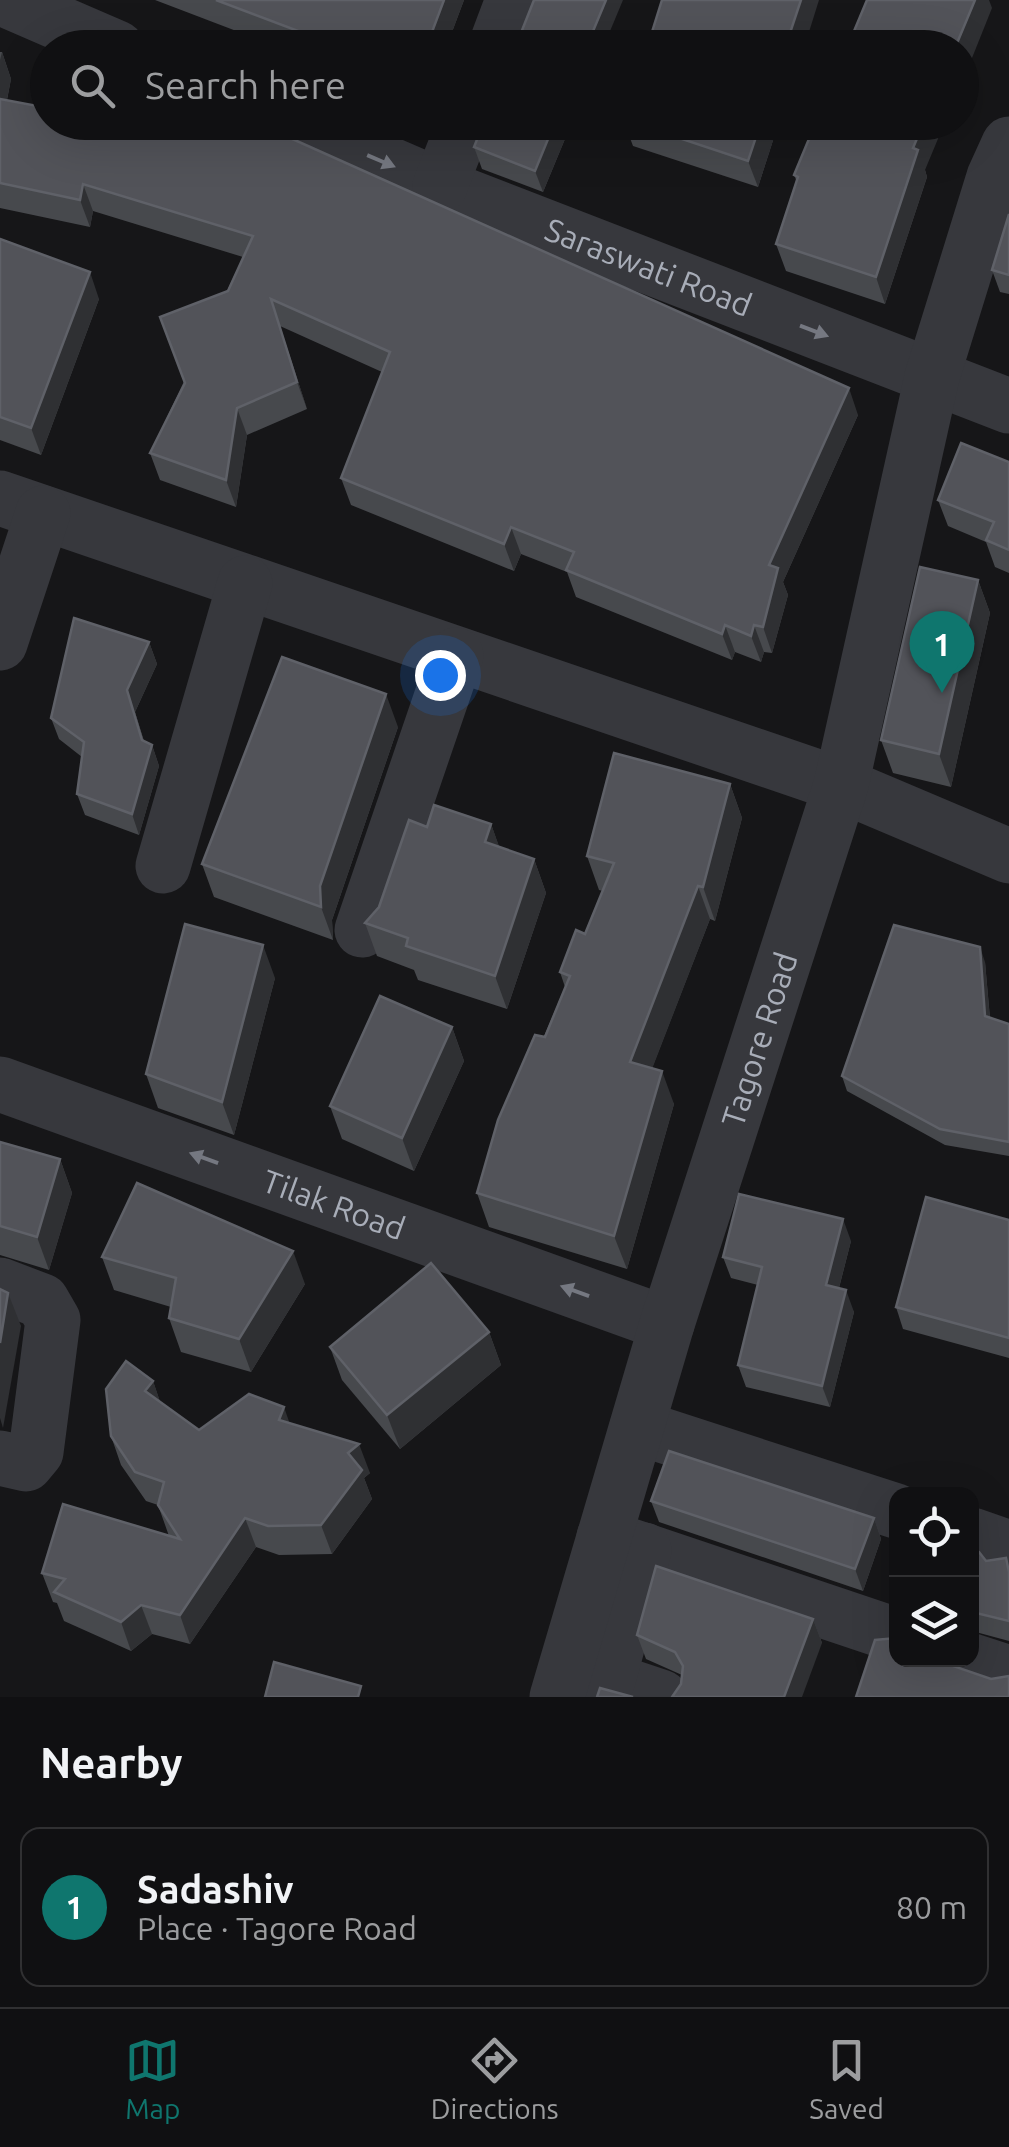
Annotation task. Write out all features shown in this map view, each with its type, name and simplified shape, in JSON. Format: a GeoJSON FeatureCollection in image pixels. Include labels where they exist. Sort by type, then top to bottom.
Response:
{"type":"FeatureCollection","features":[{"type":"Feature","properties":{"kind":"street"},"geometry":{"type":"LineString","coordinates":[[6,0],[75,30]]}},
{"type":"Feature","properties":{"kind":"street"},"geometry":{"type":"LineString","coordinates":[[501,30],[513,0]]}},
{"type":"Feature","properties":{"kind":"street","name":"Saraswati Road"},"geometry":{"type":"LineString","coordinates":[[334,140],[440,186],[1009,406]]}},
{"type":"Feature","properties":{"kind":"street"},"geometry":{"type":"LineString","coordinates":[[440,186],[458,140]]}},
{"type":"Feature","properties":{"kind":"street","name":"Tagore Road"},"geometry":{"type":"LineString","coordinates":[[577,1680],[624,1543],[636,1427],[841,785],[932,377],[994,178],[1009,144]]}},
{"type":"Feature","properties":{"kind":"street"},"geometry":{"type":"LineString","coordinates":[[0,643],[21,505],[841,785],[1009,856]]}},
{"type":"Feature","properties":{"kind":"street"},"geometry":{"type":"LineString","coordinates":[[163,866],[244,583]]}},
{"type":"Feature","properties":{"kind":"street"},"geometry":{"type":"LineString","coordinates":[[362,930],[456,655]]}},
{"type":"Feature","properties":{"kind":"street","name":"Tilak Road"},"geometry":{"type":"LineString","coordinates":[[0,1084],[667,1324]]}},
{"type":"Feature","properties":{"kind":"street"},"geometry":{"type":"LineString","coordinates":[[0,1285],[42,1301],[53,1320],[36,1452],[26,1464],[0,1458]]}},
{"type":"Feature","properties":{"kind":"street"},"geometry":{"type":"LineString","coordinates":[[636,1427],[889,1509]]}},
{"type":"Feature","properties":{"kind":"street"},"geometry":{"type":"LineString","coordinates":[[979,1538],[1009,1548]]}},
{"type":"Feature","properties":{"kind":"street"},"geometry":{"type":"LineString","coordinates":[[624,1543],[889,1633]]}},
{"type":"Feature","properties":{"kind":"street"},"geometry":{"type":"LineString","coordinates":[[979,1663],[1009,1673]]}},
{"type":"Feature","properties":{"kind":"street"},"geometry":{"type":"LineString","coordinates":[[577,1680],[661,1697]]}},
{"type":"Feature","properties":{"kind":"building"},"geometry":{"type":"Polygon","coordinates":[[[216,0],[444,0],[433,30],[295,30],[216,0]]]}},
{"type":"Feature","properties":{"kind":"building"},"geometry":{"type":"Polygon","coordinates":[[[534,0],[606,0],[594,30],[522,30],[534,0]]]}},
{"type":"Feature","properties":{"kind":"building"},"geometry":{"type":"Polygon","coordinates":[[[662,0],[801,0],[791,30],[653,30],[662,0]]]}},
{"type":"Feature","properties":{"kind":"building"},"geometry":{"type":"Polygon","coordinates":[[[867,0],[975,0],[962,30],[854,30],[867,0]]]}},
{"type":"Feature","properties":{"kind":"building"},"geometry":{"type":"Polygon","coordinates":[[[0,99],[30,105],[30,140],[295,140],[849,388],[769,565],[778,568],[763,627],[754,625],[751,636],[725,625],[722,634],[566,570],[574,552],[511,527],[504,544],[341,478],[390,352],[271,299],[297,382],[237,408],[226,480],[150,453],[185,383],[160,317],[228,291],[253,236],[83,184],[80,200],[0,183],[0,99]]]}},
{"type":"Feature","properties":{"kind":"building"},"geometry":{"type":"Polygon","coordinates":[[[477,140],[548,140],[535,171],[474,147],[477,140]]]}},
{"type":"Feature","properties":{"kind":"building"},"geometry":{"type":"Polygon","coordinates":[[[685,140],[755,140],[748,161],[685,140]]]}},
{"type":"Feature","properties":{"kind":"building"},"geometry":{"type":"Polygon","coordinates":[[[809,140],[916,140],[913,148],[918,150],[876,277],[776,244],[798,177],[794,175],[809,140]]]}},
{"type":"Feature","properties":{"kind":"building"},"geometry":{"type":"Polygon","coordinates":[[[1009,214],[1009,275],[992,270],[1009,214]]]}},
{"type":"Feature","properties":{"kind":"building"},"geometry":{"type":"Polygon","coordinates":[[[0,239],[90,272],[31,428],[0,417],[0,239]]]}},
{"type":"Feature","properties":{"kind":"building"},"geometry":{"type":"Polygon","coordinates":[[[961,443],[1009,462],[1009,550],[986,540],[994,522],[938,500],[961,443]]]}},
{"type":"Feature","properties":{"kind":"building"},"geometry":{"type":"Polygon","coordinates":[[[920,567],[978,580],[939,754],[881,740],[920,567]]]}},
{"type":"Feature","properties":{"kind":"building"},"geometry":{"type":"Polygon","coordinates":[[[74,618],[149,642],[127,690],[142,740],[152,745],[132,814],[77,794],[84,742],[51,718],[74,618]]]}},
{"type":"Feature","properties":{"kind":"building"},"geometry":{"type":"Polygon","coordinates":[[[282,657],[386,694],[320,886],[321,907],[202,864],[282,657]]]}},
{"type":"Feature","properties":{"kind":"building"},"geometry":{"type":"Polygon","coordinates":[[[614,753],[730,784],[703,887],[698,886],[630,1062],[662,1071],[614,1236],[477,1193],[498,1120],[535,1035],[545,1037],[570,976],[560,972],[576,930],[585,934],[614,863],[587,856],[614,753]]]}},
{"type":"Feature","properties":{"kind":"building"},"geometry":{"type":"Polygon","coordinates":[[[434,805],[491,824],[485,842],[534,859],[495,976],[406,946],[408,938],[365,923],[379,907],[409,820],[427,827],[434,805]]]}},
{"type":"Feature","properties":{"kind":"building"},"geometry":{"type":"Polygon","coordinates":[[[185,924],[263,945],[222,1102],[146,1074],[185,924]]]}},
{"type":"Feature","properties":{"kind":"building"},"geometry":{"type":"Polygon","coordinates":[[[894,925],[980,947],[985,1016],[1009,1024],[1009,1142],[940,1129],[842,1076],[894,925]]]}},
{"type":"Feature","properties":{"kind":"building"},"geometry":{"type":"Polygon","coordinates":[[[380,996],[452,1027],[402,1138],[330,1106],[380,996]]]}},
{"type":"Feature","properties":{"kind":"building"},"geometry":{"type":"Polygon","coordinates":[[[0,1142],[60,1159],[37,1237],[0,1226],[0,1142]]]}},
{"type":"Feature","properties":{"kind":"building"},"geometry":{"type":"Polygon","coordinates":[[[137,1183],[293,1251],[239,1339],[169,1318],[176,1278],[102,1257],[137,1183]]]}},
{"type":"Feature","properties":{"kind":"building"},"geometry":{"type":"Polygon","coordinates":[[[739,1194],[843,1219],[826,1285],[846,1290],[822,1386],[738,1365],[762,1267],[723,1257],[739,1194]]]}},
{"type":"Feature","properties":{"kind":"building"},"geometry":{"type":"Polygon","coordinates":[[[926,1197],[1009,1220],[1009,1338],[896,1307],[926,1197]]]}},
{"type":"Feature","properties":{"kind":"building"},"geometry":{"type":"Polygon","coordinates":[[[431,1263],[489,1332],[387,1415],[330,1347],[431,1263]]]}},
{"type":"Feature","properties":{"kind":"building"},"geometry":{"type":"Polygon","coordinates":[[[0,1289],[8,1293],[0,1343],[0,1289]]]}},
{"type":"Feature","properties":{"kind":"building"},"geometry":{"type":"Polygon","coordinates":[[[126,1361],[153,1381],[145,1391],[199,1430],[249,1394],[284,1407],[279,1420],[359,1444],[348,1453],[362,1470],[321,1525],[268,1526],[245,1518],[180,1615],[141,1605],[121,1622],[54,1592],[65,1579],[42,1573],[63,1504],[180,1539],[158,1505],[164,1482],[135,1472],[111,1436],[106,1389],[126,1361]]]}},
{"type":"Feature","properties":{"kind":"building"},"geometry":{"type":"Polygon","coordinates":[[[669,1451],[874,1518],[855,1569],[651,1501],[669,1451]]]}},
{"type":"Feature","properties":{"kind":"building"},"geometry":{"type":"Polygon","coordinates":[[[979,1552],[986,1561],[1006,1558],[1009,1621],[979,1614],[979,1552]]]}},
{"type":"Feature","properties":{"kind":"building"},"geometry":{"type":"Polygon","coordinates":[[[656,1566],[813,1619],[784,1697],[672,1697],[681,1684],[683,1666],[675,1652],[637,1635],[656,1566]]]}},
{"type":"Feature","properties":{"kind":"building"},"geometry":{"type":"Polygon","coordinates":[[[889,1639],[889,1667],[956,1667],[991,1679],[1009,1676],[1009,1697],[856,1697],[875,1640],[889,1639]]]}},
{"type":"Feature","properties":{"kind":"building"},"geometry":{"type":"Polygon","coordinates":[[[274,1662],[361,1686],[358,1697],[265,1697],[274,1662]]]}},
{"type":"Feature","properties":{"kind":"building"},"geometry":{"type":"Polygon","coordinates":[[[600,1688],[633,1697],[597,1697],[600,1688]]]}},
{"type":"Feature","properties":{"kind":"place","name":"Sadashiv"},"geometry":{"type":"Point","coordinates":[942,693]}}]}
